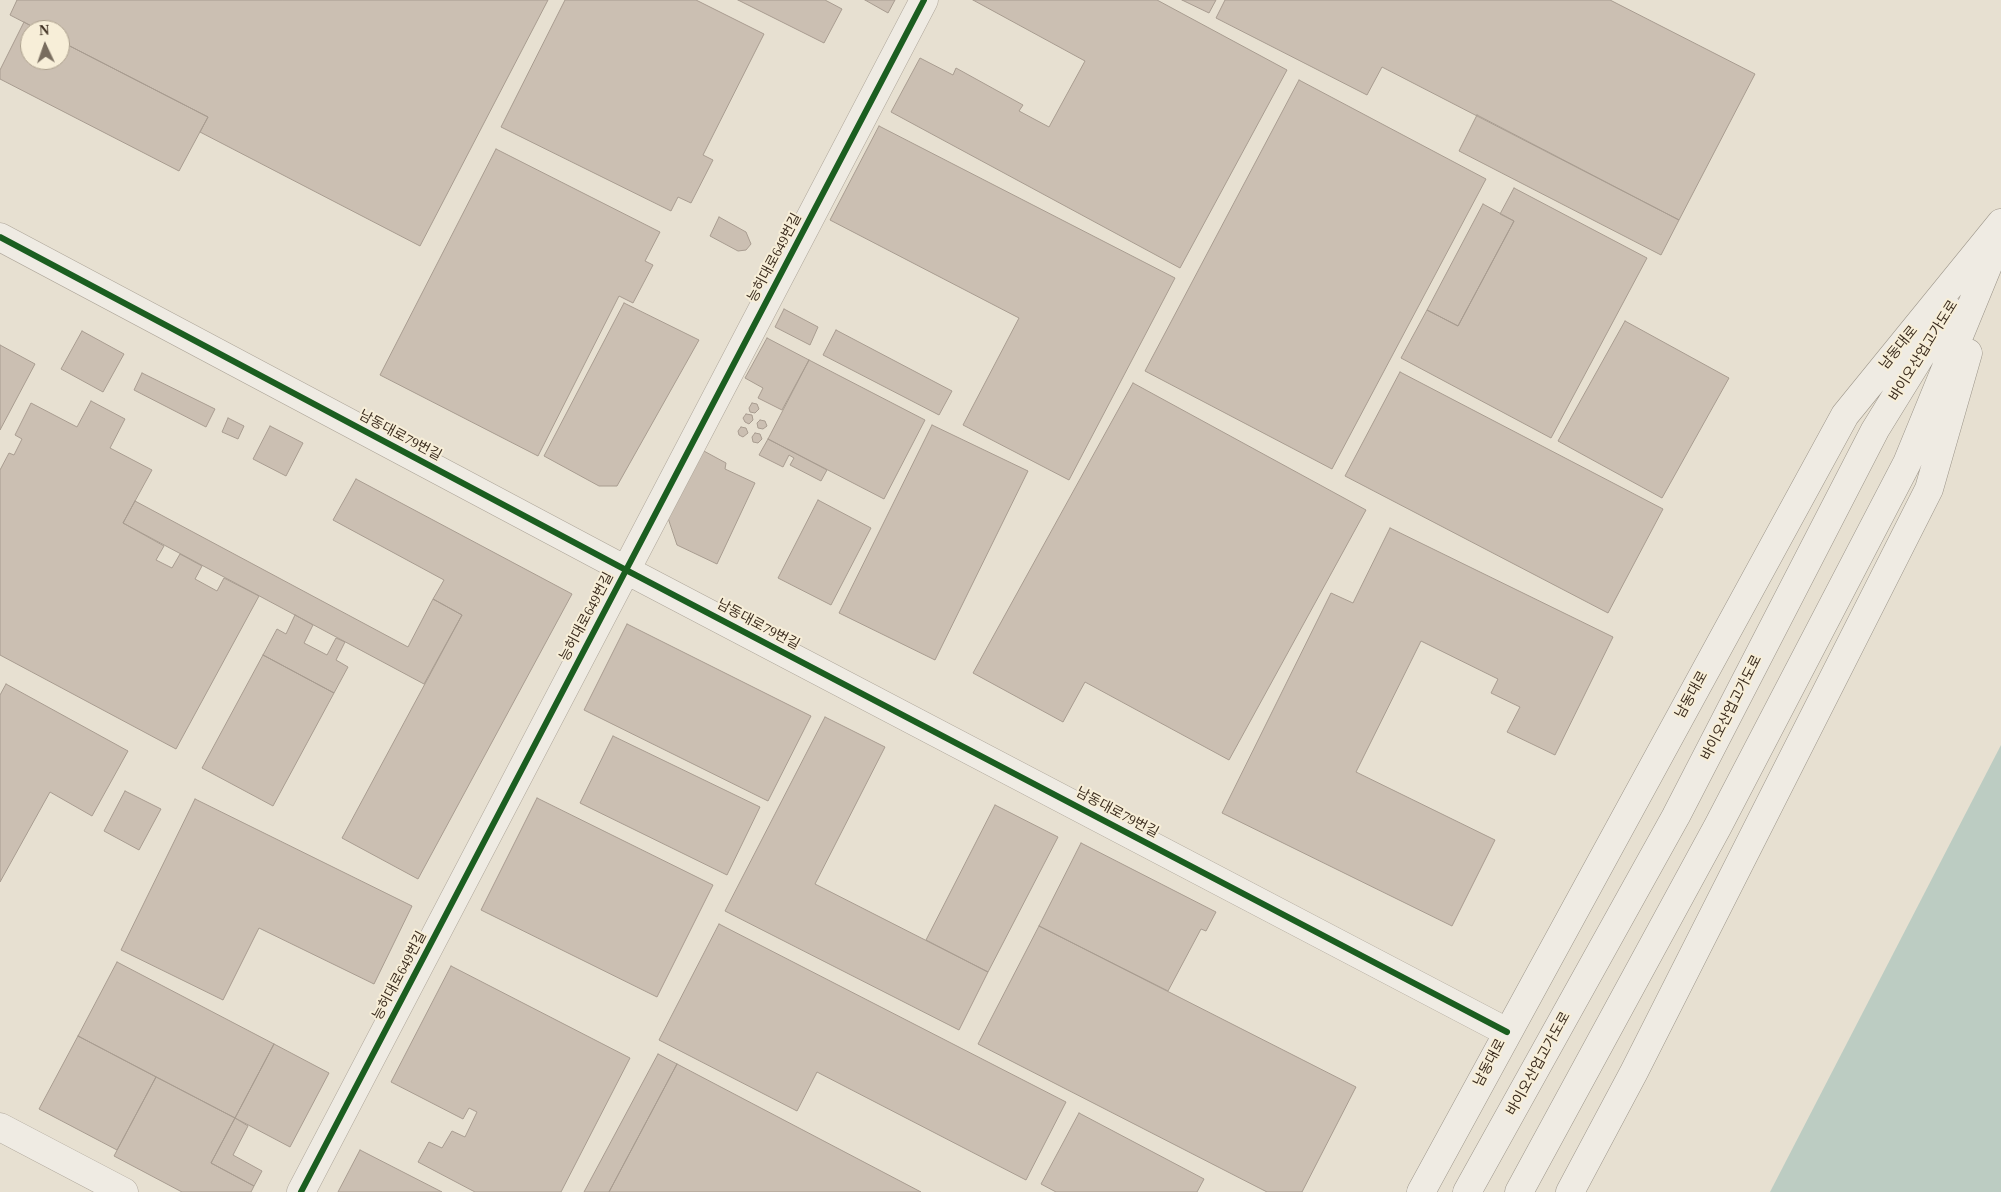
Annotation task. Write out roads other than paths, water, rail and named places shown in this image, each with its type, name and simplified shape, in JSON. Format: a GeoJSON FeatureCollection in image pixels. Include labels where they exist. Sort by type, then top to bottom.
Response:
{"type":"FeatureCollection","features":[{"type":"Feature","properties":{"kind":"main road","name":"능허대로649번길"},"geometry":{"type":"LineString","coordinates":[[301,1192],[924,0]]}},
{"type":"Feature","properties":{"kind":"main road","name":"남동대로"},"geometry":{"type":"LineString","coordinates":[[1421,1192],[1845,414],[2001,225]]}},
{"type":"Feature","properties":{"kind":"main road","name":"바이오산업고가도로"},"geometry":{"type":"LineString","coordinates":[[1467,1192],[1676,816],[1875,430],[2001,225]]}},
{"type":"Feature","properties":{"kind":"main road","name":"바이오산업고가도로"},"geometry":{"type":"LineString","coordinates":[[1519,1192],[1718,826],[1907,463],[2001,233]]}},
{"type":"Feature","properties":{"kind":"main road","name":"남동대로79번길"},"geometry":{"type":"LineString","coordinates":[[0,236],[626,570],[1507,1032]]}},
{"type":"Feature","properties":{"kind":"main road"},"geometry":{"type":"LineString","coordinates":[[1570,1192],[1634,1072],[1929,489],[2001,241]]}},
{"type":"Feature","properties":{"kind":"main road"},"geometry":{"type":"LineString","coordinates":[[0,1127],[124,1192]]}}]}
